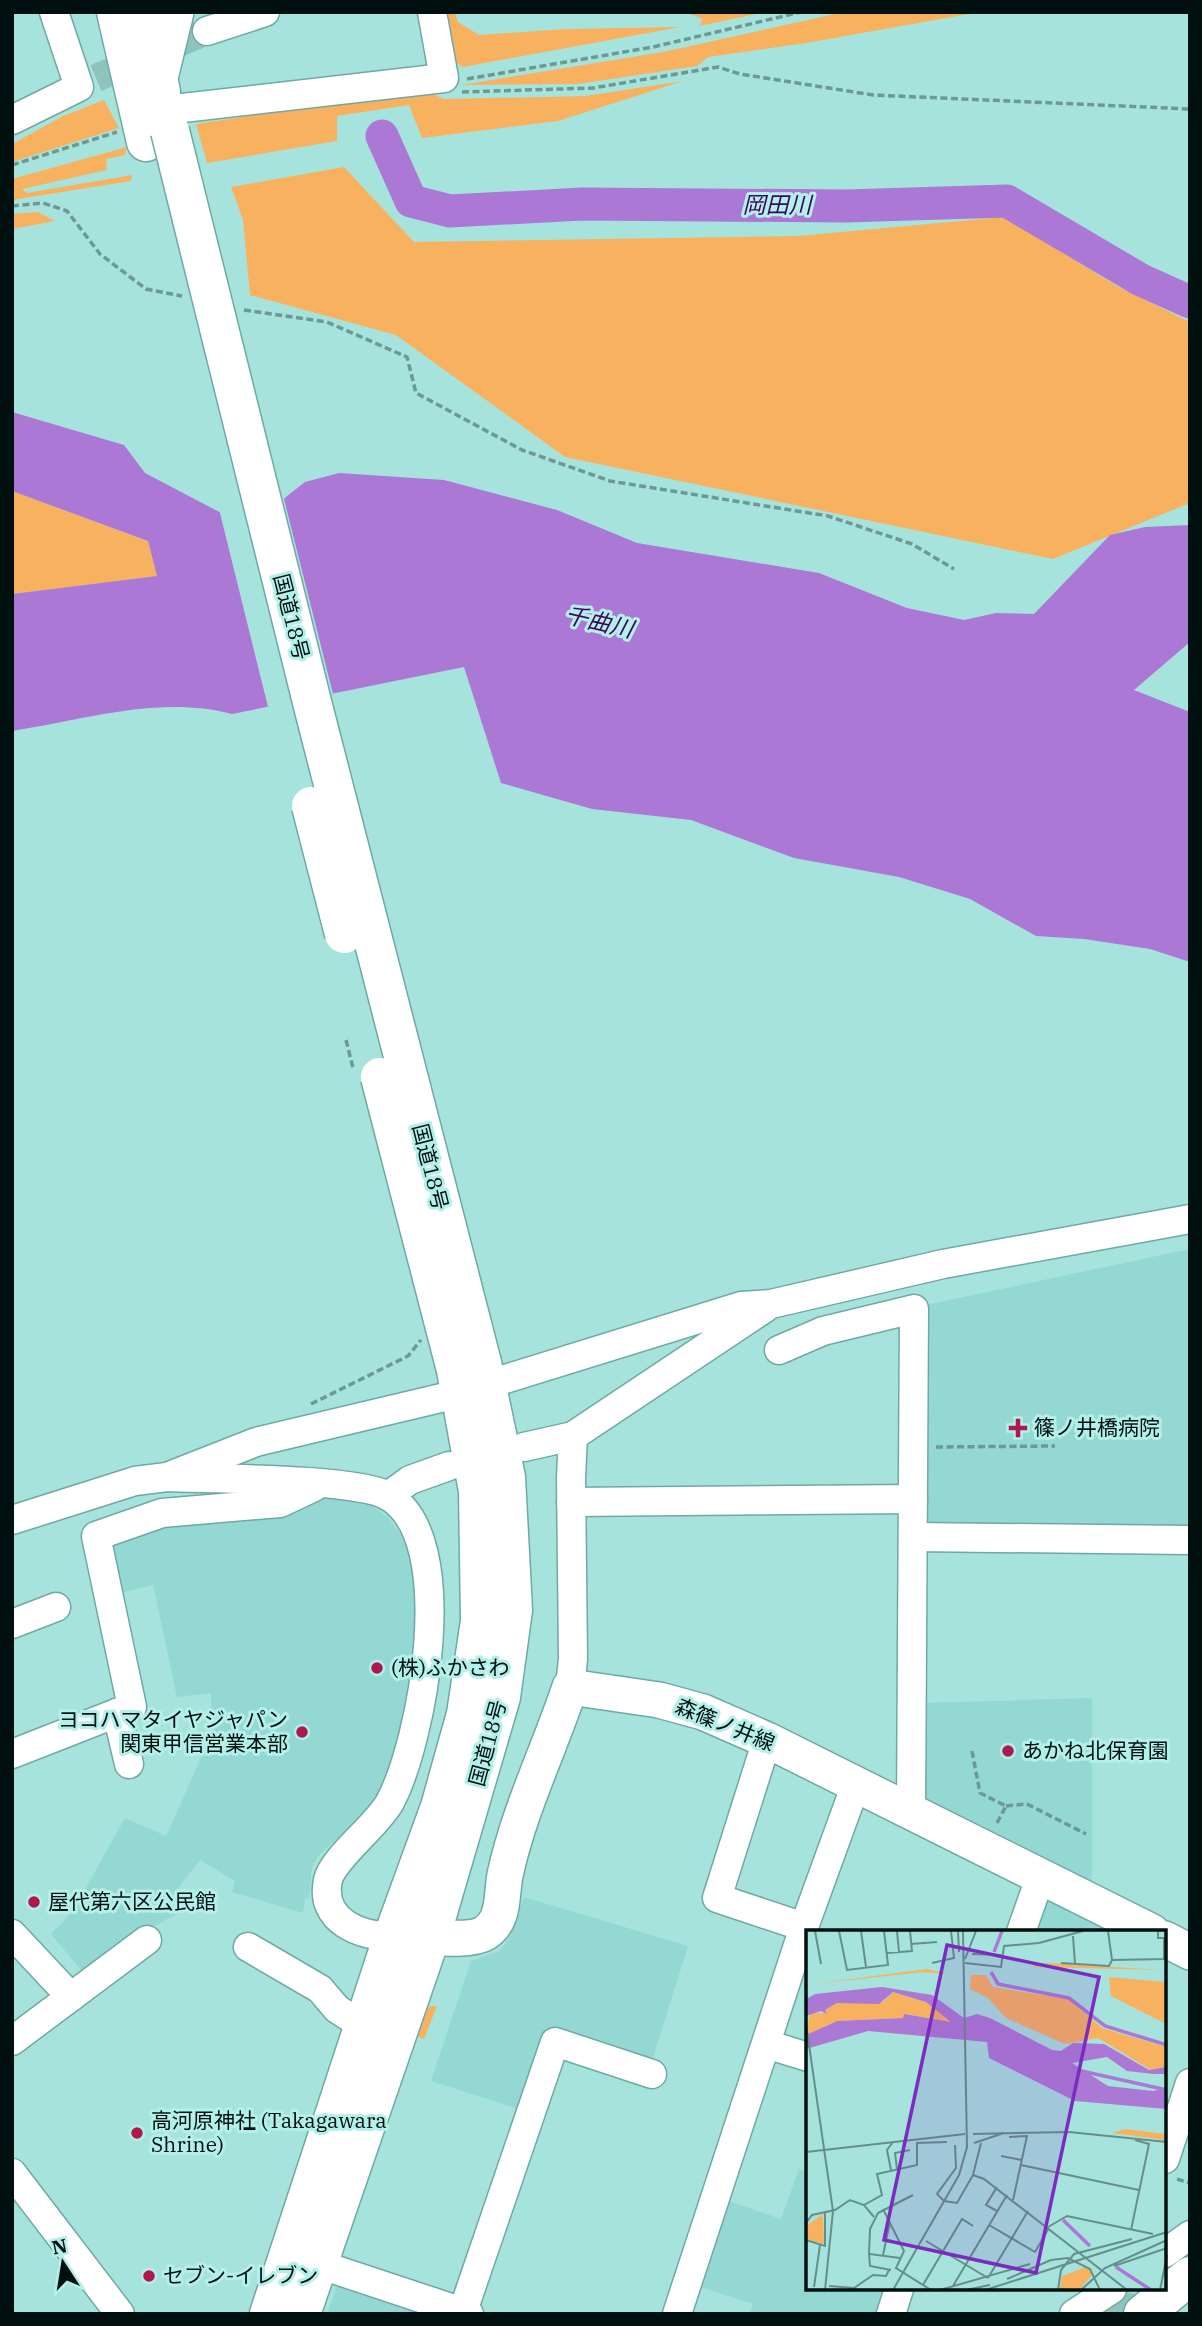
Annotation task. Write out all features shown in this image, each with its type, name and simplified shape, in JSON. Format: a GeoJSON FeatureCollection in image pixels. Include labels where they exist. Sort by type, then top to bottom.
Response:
{"type":"FeatureCollection","features":[{"type":"Feature","properties":{"kind":"highway","name":"国道18号"},"geometry":{"type":"LineString","coordinates":[[116,12],[150,118],[327,872],[471,1378],[506,1477],[513,1610],[501,1698],[431,1937],[378,2092],[311,2251],[269,2314]]}},
{"type":"Feature","properties":{"kind":"highway","name":"国道18号"},"geometry":{"type":"LineString","coordinates":[[145,12],[150,118]]}},
{"type":"Feature","properties":{"kind":"highway","name":"国道18号"},"geometry":{"type":"LineString","coordinates":[[301,2314],[311,2251],[365,2027],[393,1936],[440,1807],[466,1714],[480,1621],[478,1491],[471,1378]]}},
{"type":"Feature","properties":{"kind":"highway"},"geometry":{"type":"LineString","coordinates":[[254,2314],[279,2247],[311,2251]]}},
{"type":"Feature","properties":{"kind":"highway"},"geometry":{"type":"LineString","coordinates":[[1167,2283],[1190,2276]]}},
{"type":"Feature","properties":{"kind":"main road"},"geometry":{"type":"LineString","coordinates":[[100,12],[150,118]]}},
{"type":"Feature","properties":{"kind":"main road"},"geometry":{"type":"LineString","coordinates":[[150,118],[176,12]]}},
{"type":"Feature","properties":{"kind":"main road"},"geometry":{"type":"LineString","coordinates":[[393,1936],[468,1938],[483,1934],[495,1925],[501,1910],[513,1838],[570,1687]]}},
{"type":"Feature","properties":{"kind":"main road","name":"森篠ノ井線"},"geometry":{"type":"LineString","coordinates":[[570,1687],[659,1700],[703,1712],[767,1740],[1148,1930]]}},
{"type":"Feature","properties":{"kind":"main road"},"geometry":{"type":"LineString","coordinates":[[1167,1940],[1190,1952]]}},
{"type":"Feature","properties":{"kind":"street"},"geometry":{"type":"LineString","coordinates":[[54,12],[87,82]]}},
{"type":"Feature","properties":{"kind":"street"},"geometry":{"type":"LineString","coordinates":[[207,31],[265,12]]}},
{"type":"Feature","properties":{"kind":"street"},"geometry":{"type":"LineString","coordinates":[[150,118],[444,78],[432,12]]}},
{"type":"Feature","properties":{"kind":"street"},"geometry":{"type":"LineString","coordinates":[[12,120],[87,82]]}},
{"type":"Feature","properties":{"kind":"street"},"geometry":{"type":"LineString","coordinates":[[12,134],[44,117],[87,82]]}},
{"type":"Feature","properties":{"kind":"street"},"geometry":{"type":"LineString","coordinates":[[167,1477],[256,1442],[471,1378],[741,1306],[771,1304],[943,1264],[1190,1219]]}},
{"type":"Feature","properties":{"kind":"street"},"geometry":{"type":"LineString","coordinates":[[524,1447],[573,1436],[771,1304]]}},
{"type":"Feature","properties":{"kind":"street"},"geometry":{"type":"LineString","coordinates":[[779,1350],[824,1331],[914,1309],[911,1813]]}},
{"type":"Feature","properties":{"kind":"street"},"geometry":{"type":"LineString","coordinates":[[570,1687],[573,1639],[573,1436]]}},
{"type":"Feature","properties":{"kind":"street"},"geometry":{"type":"LineString","coordinates":[[388,1496],[410,1480],[449,1466]]}},
{"type":"Feature","properties":{"kind":"street"},"geometry":{"type":"LineString","coordinates":[[12,1520],[135,1480],[167,1477],[355,1487],[388,1496],[406,1514],[418,1535],[429,1592],[427,1664],[417,1726],[392,1798],[380,1820],[337,1863],[328,1879],[331,1907],[340,1921],[353,1930],[372,1937],[393,1936]]}},
{"type":"Feature","properties":{"kind":"street"},"geometry":{"type":"LineString","coordinates":[[12,1754],[132,1707],[96,1536],[162,1513],[279,1503],[320,1485]]}},
{"type":"Feature","properties":{"kind":"street"},"geometry":{"type":"LineString","coordinates":[[571,1502],[913,1499]]}},
{"type":"Feature","properties":{"kind":"street"},"geometry":{"type":"LineString","coordinates":[[913,1537],[1190,1540]]}},
{"type":"Feature","properties":{"kind":"street"},"geometry":{"type":"LineString","coordinates":[[12,1624],[56,1607]]}},
{"type":"Feature","properties":{"kind":"street"},"geometry":{"type":"LineString","coordinates":[[117,1713],[129,1764]]}},
{"type":"Feature","properties":{"kind":"street"},"geometry":{"type":"LineString","coordinates":[[767,1740],[717,1898],[804,1927]]}},
{"type":"Feature","properties":{"kind":"street"},"geometry":{"type":"LineString","coordinates":[[677,2314],[804,1927],[856,1784]]}},
{"type":"Feature","properties":{"kind":"street"},"geometry":{"type":"LineString","coordinates":[[1022,1930],[1040,1878]]}},
{"type":"Feature","properties":{"kind":"street"},"geometry":{"type":"LineString","coordinates":[[12,1934],[71,1997]]}},
{"type":"Feature","properties":{"kind":"street"},"geometry":{"type":"LineString","coordinates":[[12,2042],[147,1940]]}},
{"type":"Feature","properties":{"kind":"street"},"geometry":{"type":"LineString","coordinates":[[248,1947],[320,1989],[337,2009],[365,2027]]}},
{"type":"Feature","properties":{"kind":"street"},"geometry":{"type":"LineString","coordinates":[[311,2251],[465,2313],[555,2042],[652,2074]]}},
{"type":"Feature","properties":{"kind":"street"},"geometry":{"type":"LineString","coordinates":[[766,2044],[806,2056]]}},
{"type":"Feature","properties":{"kind":"street"},"geometry":{"type":"LineString","coordinates":[[1167,2153],[1190,2082]]}},
{"type":"Feature","properties":{"kind":"street"},"geometry":{"type":"LineString","coordinates":[[14,2180],[120,2314]]}},
{"type":"Feature","properties":{"kind":"street"},"geometry":{"type":"LineString","coordinates":[[1167,2252],[1190,2235]]}},
{"type":"Feature","properties":{"kind":"street"},"geometry":{"type":"LineString","coordinates":[[891,2314],[898,2291]]}},
{"type":"Feature","properties":{"kind":"street"},"geometry":{"type":"LineString","coordinates":[[1074,2314],[1126,2296]]}},
{"type":"Feature","properties":{"kind":"path"},"geometry":{"type":"LineString","coordinates":[[444,78],[476,79],[653,47],[801,12]]}},
{"type":"Feature","properties":{"kind":"path"},"geometry":{"type":"LineString","coordinates":[[444,78],[451,87],[462,92],[501,93],[593,88],[718,67],[740,74],[873,95],[1190,109]]}},
{"type":"Feature","properties":{"kind":"path"},"geometry":{"type":"LineString","coordinates":[[12,165],[150,118]]}},
{"type":"Feature","properties":{"kind":"path"},"geometry":{"type":"LineString","coordinates":[[12,206],[43,203],[67,211],[100,254],[146,289],[186,297]]}},
{"type":"Feature","properties":{"kind":"path"},"geometry":{"type":"LineString","coordinates":[[237,308],[327,323],[407,357],[416,393],[522,450],[610,481],[828,516],[912,544],[954,569]]}},
{"type":"Feature","properties":{"kind":"path"},"geometry":{"type":"LineString","coordinates":[[346,1040],[356,1079]]}},
{"type":"Feature","properties":{"kind":"path"},"geometry":{"type":"LineString","coordinates":[[303,1408],[408,1356],[421,1340],[418,1327]]}},
{"type":"Feature","properties":{"kind":"path"},"geometry":{"type":"LineString","coordinates":[[936,1446],[1018,1443],[1055,1446]]}},
{"type":"Feature","properties":{"kind":"path"},"geometry":{"type":"LineString","coordinates":[[972,1751],[980,1793],[1006,1806],[1027,1804],[1086,1834]]}},
{"type":"Feature","properties":{"kind":"path"},"geometry":{"type":"LineString","coordinates":[[995,1827],[1006,1806]]}},
{"type":"Feature","properties":{"kind":"shaded area"},"geometry":{"type":"Polygon","coordinates":[[[442,12],[455,12],[458,22],[479,35],[566,29],[680,27],[463,67],[446,57],[442,12]]]}},
{"type":"Feature","properties":{"kind":"shaded area"},"geometry":{"type":"Polygon","coordinates":[[[685,12],[766,12],[699,26],[703,19],[685,12]]]}},
{"type":"Feature","properties":{"kind":"shaded area"},"geometry":{"type":"Polygon","coordinates":[[[844,12],[980,12],[806,43],[708,57],[697,66],[578,84],[461,85],[663,52],[844,12]]]}},
{"type":"Feature","properties":{"kind":"shaded area"},"geometry":{"type":"Polygon","coordinates":[[[683,81],[558,121],[422,138],[409,105],[337,116],[337,141],[207,163],[196,124],[423,90],[444,99],[585,96],[683,81]]]}},
{"type":"Feature","properties":{"kind":"shaded area"},"geometry":{"type":"Polygon","coordinates":[[[104,100],[119,128],[12,162],[12,144],[63,116],[104,100]]]}},
{"type":"Feature","properties":{"kind":"shaded area"},"geometry":{"type":"Polygon","coordinates":[[[127,147],[125,155],[106,159],[107,170],[22,189],[27,193],[132,175],[131,181],[12,200],[12,179],[127,147]]]}},
{"type":"Feature","properties":{"kind":"shaded area"},"geometry":{"type":"Polygon","coordinates":[[[344,167],[414,242],[798,236],[1004,217],[1117,286],[1190,322],[1190,503],[1053,559],[565,457],[396,335],[250,295],[243,220],[231,187],[344,167]]]}},
{"type":"Feature","properties":{"kind":"shaded area"},"geometry":{"type":"Polygon","coordinates":[[[38,212],[55,221],[12,229],[12,214],[38,212]]]}},
{"type":"Feature","properties":{"kind":"shaded area"},"geometry":{"type":"Polygon","coordinates":[[[12,491],[148,541],[157,576],[12,594],[12,491]]]}},
{"type":"Feature","properties":{"kind":"shaded area","name":"篠ノ井橋病院"},"geometry":{"type":"Polygon","coordinates":[[[1190,1249],[1190,1532],[935,1531],[919,1521],[921,1306],[1190,1249]]]}},
{"type":"Feature","properties":{"kind":"shaded area"},"geometry":{"type":"Polygon","coordinates":[[[360,1498],[388,1517],[406,1542],[411,1557],[417,1605],[413,1674],[393,1769],[370,1809],[319,1855],[312,1867],[309,1898],[305,1899],[303,1913],[232,1892],[235,1881],[200,1860],[167,1902],[179,1913],[156,1925],[87,1977],[51,1934],[73,1911],[125,1818],[166,1836],[212,1734],[211,1693],[177,1697],[153,1585],[115,1594],[103,1541],[161,1520],[301,1500],[360,1498]]]}},
{"type":"Feature","properties":{"kind":"shaded area","name":"あかね北保育園"},"geometry":{"type":"Polygon","coordinates":[[[1092,1698],[1092,1883],[923,1799],[922,1703],[1092,1698]]]}},
{"type":"Feature","properties":{"kind":"shaded area"},"geometry":{"type":"Polygon","coordinates":[[[1043,1894],[1128,1930],[1030,1930],[1043,1894]]]}},
{"type":"Feature","properties":{"kind":"shaded area"},"geometry":{"type":"Polygon","coordinates":[[[524,1897],[688,1946],[650,2067],[551,2036],[525,2111],[431,2081],[471,1961],[499,1951],[508,1940],[524,1897]]]}},
{"type":"Feature","properties":{"kind":"shaded area"},"geometry":{"type":"Polygon","coordinates":[[[437,2006],[424,2039],[409,2033],[417,2011],[437,2006]]]}},
{"type":"Feature","properties":{"kind":"shaded area"},"geometry":{"type":"Polygon","coordinates":[[[799,2169],[806,2171],[806,2291],[887,2291],[879,2314],[750,2314],[753,2304],[691,2284],[720,2198],[781,2219],[799,2169]]]}},
{"type":"Feature","properties":{"kind":"shaded area"},"geometry":{"type":"Polygon","coordinates":[[[339,2281],[444,2314],[327,2314],[339,2281]]]}},
{"type":"Feature","properties":{"kind":"shaded area"},"geometry":{"type":"Polygon","coordinates":[[[1138,2291],[1148,2291],[1117,2314],[1087,2314],[1100,2306],[1134,2299],[1138,2291]]]}},
{"type":"Feature","properties":{"kind":"water","name":"千曲川"},"geometry":{"type":"Polygon","coordinates":[[[12,412],[124,445],[145,473],[248,527],[305,482],[339,473],[444,480],[557,510],[637,543],[819,573],[907,608],[964,620],[996,613],[1034,614],[1110,535],[1145,527],[1190,525],[1190,642],[1134,690],[1190,712],[1190,962],[1150,949],[1084,939],[1036,936],[970,899],[899,877],[794,858],[691,820],[592,809],[501,783],[464,667],[232,714],[205,709],[150,708],[12,731],[12,594],[157,576],[148,541],[12,491],[12,412]]]}},
{"type":"Feature","properties":{"kind":"pier"},"geometry":{"type":"Polygon","coordinates":[[[283,495],[334,698],[269,711],[219,509],[248,523],[283,495]]]}},
{"type":"Feature","properties":{"kind":"waterway","name":"岡田川"},"geometry":{"type":"LineString","coordinates":[[382,136],[411,201],[450,211],[583,204],[846,206],[1007,201],[1141,280],[1190,302]]}},
{"type":"Feature","properties":{"kind":"tunnel"},"geometry":{"type":"LineString","coordinates":[[96,78],[207,31]]}},
{"type":"Feature","properties":{"kind":"tunnel"},"geometry":{"type":"LineString","coordinates":[[1117,2314],[1124,2291]]}},
{"type":"Feature","properties":{"kind":"place","name":"篠ノ井橋病院"},"geometry":{"type":"Point","coordinates":[1018,1428]}},
{"type":"Feature","properties":{"kind":"place","name":"(株)ふかさわ"},"geometry":{"type":"Point","coordinates":[377,1668]}},
{"type":"Feature","properties":{"kind":"place","name":"ヨコハマタイヤジャパン 関東甲信営業本部"},"geometry":{"type":"Point","coordinates":[302,1732]}},
{"type":"Feature","properties":{"kind":"place","name":"あかね北保育園"},"geometry":{"type":"Point","coordinates":[1008,1751]}},
{"type":"Feature","properties":{"kind":"place","name":"屋代第六区公民館"},"geometry":{"type":"Point","coordinates":[34,1902]}},
{"type":"Feature","properties":{"kind":"place","name":"高河原神社 (Takagawara Shrine)"},"geometry":{"type":"Point","coordinates":[137,2133]}},
{"type":"Feature","properties":{"kind":"place","name":"セブン-イレブン"},"geometry":{"type":"Point","coordinates":[149,2276]}}]}
